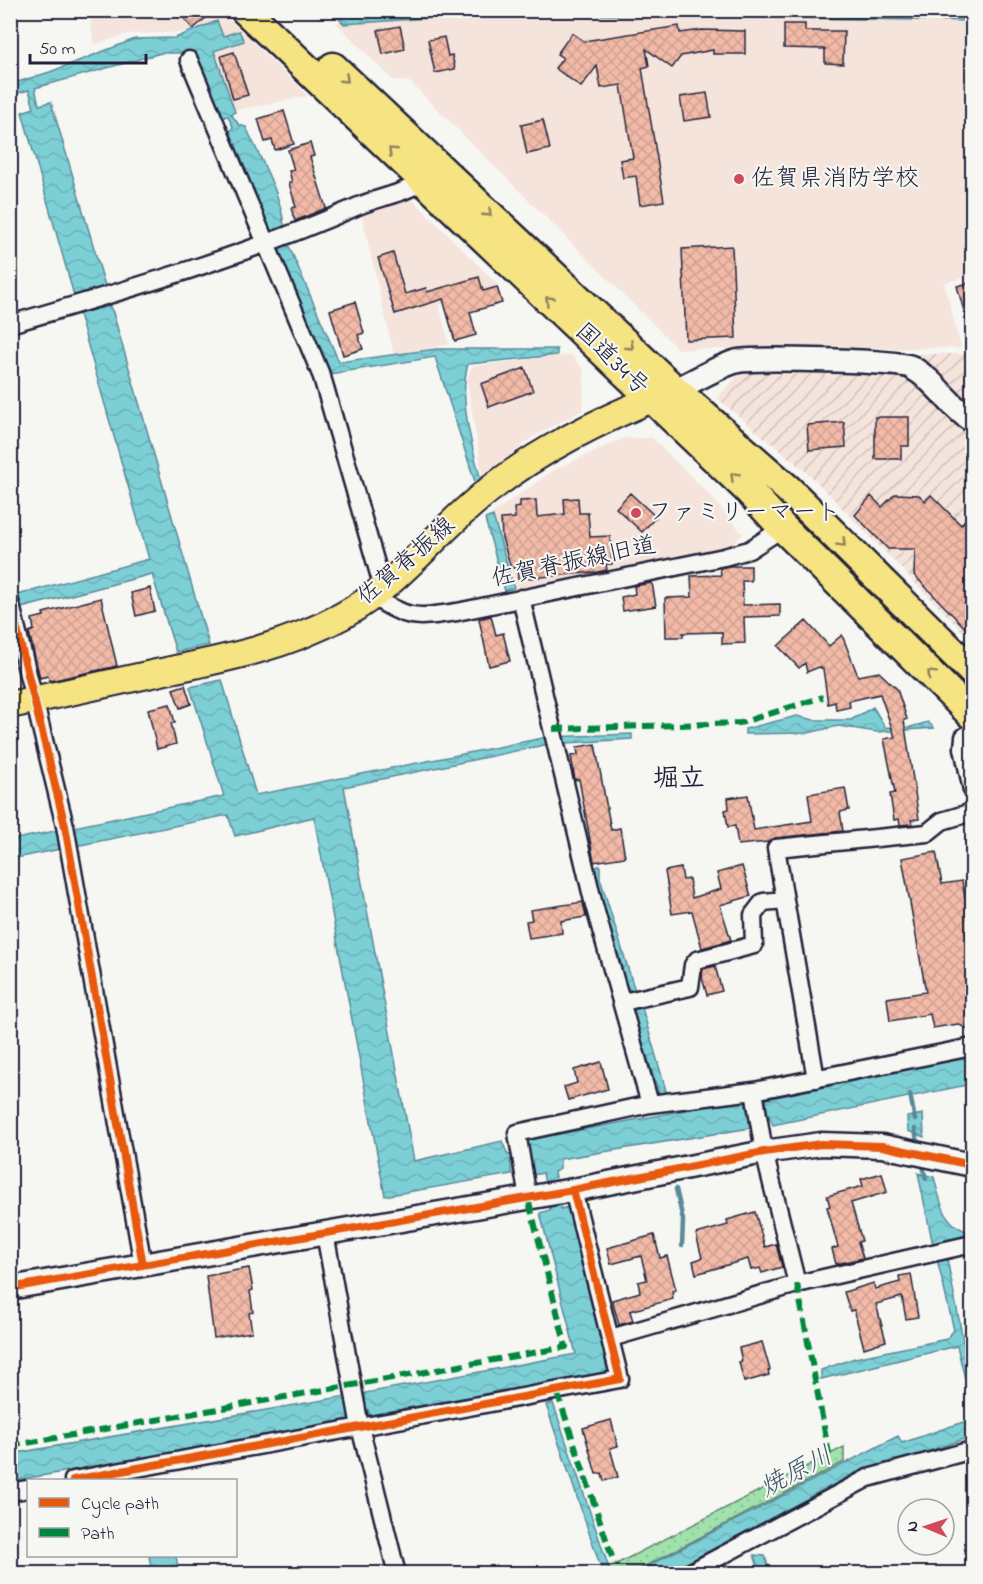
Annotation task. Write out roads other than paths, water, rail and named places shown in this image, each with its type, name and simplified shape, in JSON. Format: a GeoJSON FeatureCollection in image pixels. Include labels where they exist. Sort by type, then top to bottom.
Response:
{"type":"FeatureCollection","features":[{"type":"Feature","properties":{"kind":"highway","name":"国道34号"},"geometry":{"type":"LineString","coordinates":[[245,10],[423,181],[664,394],[788,489],[972,671]]}},
{"type":"Feature","properties":{"kind":"highway","name":"国道34号"},"geometry":{"type":"LineString","coordinates":[[272,10],[664,394],[783,528],[972,715]]}},
{"type":"Feature","properties":{"kind":"main road","name":"佐賀脊振線"},"geometry":{"type":"LineString","coordinates":[[23,702],[262,650],[343,615],[378,592],[416,561],[470,506],[513,472],[555,446],[664,394]]}},
{"type":"Feature","properties":{"kind":"street"},"geometry":{"type":"LineString","coordinates":[[189,60],[277,239],[322,377],[378,592]]}},
{"type":"Feature","properties":{"kind":"street"},"geometry":{"type":"LineString","coordinates":[[10,324],[92,300],[277,239],[337,218],[356,207],[410,190],[423,181]]}},
{"type":"Feature","properties":{"kind":"street"},"geometry":{"type":"LineString","coordinates":[[664,394],[737,362],[875,362],[909,366],[940,390],[956,411],[972,421]]}},
{"type":"Feature","properties":{"kind":"street","name":"佐賀脊振線旧道"},"geometry":{"type":"LineString","coordinates":[[378,592],[400,614],[420,617],[724,557],[748,550],[783,528]]}},
{"type":"Feature","properties":{"kind":"street"},"geometry":{"type":"LineString","coordinates":[[521,598],[594,905],[650,1104]]}},
{"type":"Feature","properties":{"kind":"street"},"geometry":{"type":"LineString","coordinates":[[12,606],[23,702],[65,826],[70,851],[142,1265]]}},
{"type":"Feature","properties":{"kind":"street"},"geometry":{"type":"LineString","coordinates":[[972,731],[964,737],[963,748],[972,790]]}},
{"type":"Feature","properties":{"kind":"street"},"geometry":{"type":"LineString","coordinates":[[816,1079],[776,848],[927,833],[942,821],[972,812]]}},
{"type":"Feature","properties":{"kind":"street"},"geometry":{"type":"LineString","coordinates":[[622,1002],[690,987],[693,965],[698,960],[754,945],[753,915],[763,902],[785,900]]}},
{"type":"Feature","properties":{"kind":"street"},"geometry":{"type":"LineString","coordinates":[[528,1198],[517,1133],[650,1104],[754,1091],[972,1047]]}},
{"type":"Feature","properties":{"kind":"street"},"geometry":{"type":"LineString","coordinates":[[754,1091],[763,1142],[797,1284]]}},
{"type":"Feature","properties":{"kind":"street"},"geometry":{"type":"LineString","coordinates":[[10,1288],[573,1190],[763,1142],[882,1146],[972,1166]]}},
{"type":"Feature","properties":{"kind":"street"},"geometry":{"type":"LineString","coordinates":[[78,1479],[620,1379],[573,1190]]}},
{"type":"Feature","properties":{"kind":"street"},"geometry":{"type":"LineString","coordinates":[[325,1233],[360,1427],[397,1574]]}},
{"type":"Feature","properties":{"kind":"street"},"geometry":{"type":"LineString","coordinates":[[611,1338],[797,1284],[972,1244]]}},
{"type":"Feature","properties":{"kind":"street"},"geometry":{"type":"LineString","coordinates":[[687,1574],[868,1478],[972,1450]]}},
{"type":"Feature","properties":{"kind":"street"},"geometry":{"type":"LineString","coordinates":[[10,1492],[27,1489]]}},
{"type":"Feature","properties":{"kind":"water"},"geometry":{"type":"Polygon","coordinates":[[[972,10],[972,21],[561,14],[473,15],[344,24],[332,11],[972,10]]]}},
{"type":"Feature","properties":{"kind":"water"},"geometry":{"type":"Polygon","coordinates":[[[217,21],[223,36],[239,31],[244,41],[214,51],[235,112],[231,114],[239,125],[246,127],[273,185],[282,215],[284,245],[288,244],[339,362],[436,349],[557,349],[557,355],[468,364],[465,377],[465,406],[470,438],[481,480],[476,485],[435,357],[330,374],[278,253],[281,247],[277,233],[267,230],[230,131],[233,127],[228,116],[221,117],[195,53],[161,53],[35,88],[39,105],[51,102],[106,289],[94,293],[98,309],[111,306],[209,645],[176,652],[152,574],[21,608],[17,595],[149,559],[79,314],[91,310],[87,295],[75,299],[22,112],[34,108],[29,90],[11,95],[11,84],[50,72],[135,39],[175,38],[217,21]]]}},
{"type":"Feature","properties":{"kind":"water"},"geometry":{"type":"Polygon","coordinates":[[[493,516],[514,588],[505,591],[485,519],[493,516]]]}},
{"type":"Feature","properties":{"kind":"water"},"geometry":{"type":"Polygon","coordinates":[[[222,680],[256,795],[548,737],[632,734],[632,739],[549,744],[344,787],[414,1161],[502,1141],[508,1155],[527,1152],[528,1140],[744,1099],[747,1109],[766,1104],[767,1099],[972,1056],[972,1084],[773,1125],[768,1114],[749,1119],[750,1128],[560,1159],[560,1169],[554,1172],[561,1209],[568,1207],[608,1372],[370,1416],[368,1410],[350,1414],[352,1422],[11,1481],[11,1454],[346,1396],[347,1404],[365,1401],[365,1393],[576,1354],[540,1213],[550,1210],[543,1173],[532,1175],[529,1156],[510,1161],[512,1174],[385,1196],[314,817],[235,836],[228,815],[11,859],[11,840],[224,796],[190,687],[222,680]]]}},
{"type":"Feature","properties":{"kind":"water"},"geometry":{"type":"Polygon","coordinates":[[[873,707],[885,727],[904,729],[928,722],[934,728],[877,732],[838,726],[808,733],[745,734],[745,729],[797,716],[814,720],[851,720],[873,707]]]}},
{"type":"Feature","properties":{"kind":"water"},"geometry":{"type":"Polygon","coordinates":[[[600,865],[600,878],[635,991],[630,991],[623,978],[593,869],[600,865]]]}},
{"type":"Feature","properties":{"kind":"water"},"geometry":{"type":"Polygon","coordinates":[[[642,1008],[667,1094],[660,1097],[632,1010],[642,1008]]]}},
{"type":"Feature","properties":{"kind":"water"},"geometry":{"type":"Polygon","coordinates":[[[923,1114],[924,1137],[908,1131],[907,1117],[923,1114]]]}},
{"type":"Feature","properties":{"kind":"water"},"geometry":{"type":"Polygon","coordinates":[[[918,1173],[934,1177],[941,1204],[949,1219],[955,1225],[972,1232],[972,1238],[933,1245],[918,1173]]]}},
{"type":"Feature","properties":{"kind":"water"},"geometry":{"type":"Polygon","coordinates":[[[946,1254],[972,1385],[972,1407],[957,1346],[821,1379],[821,1370],[855,1358],[947,1339],[954,1330],[936,1255],[946,1254]]]}},
{"type":"Feature","properties":{"kind":"water"},"geometry":{"type":"Polygon","coordinates":[[[553,1403],[609,1568],[602,1571],[546,1405],[553,1403]]]}},
{"type":"Feature","properties":{"kind":"water"},"geometry":{"type":"Polygon","coordinates":[[[972,1419],[972,1436],[905,1460],[857,1472],[668,1573],[632,1574],[898,1436],[902,1443],[972,1419]]]}},
{"type":"Feature","properties":{"kind":"water"},"geometry":{"type":"Polygon","coordinates":[[[754,1555],[765,1556],[770,1573],[760,1573],[754,1555]]]}},
{"type":"Feature","properties":{"kind":"water"},"geometry":{"type":"Polygon","coordinates":[[[149,1557],[176,1557],[179,1573],[152,1573],[149,1557]]]}},
{"type":"Feature","properties":{"kind":"waterway"},"geometry":{"type":"LineString","coordinates":[[910,1094],[915,1120]]}},
{"type":"Feature","properties":{"kind":"waterway"},"geometry":{"type":"LineString","coordinates":[[915,1129],[918,1147]]}},
{"type":"Feature","properties":{"kind":"waterway"},"geometry":{"type":"LineString","coordinates":[[922,1161],[926,1179]]}},
{"type":"Feature","properties":{"kind":"waterway"},"geometry":{"type":"LineString","coordinates":[[676,1189],[683,1220],[682,1246]]}},
{"type":"Feature","properties":{"kind":"place","name":"佐賀県消防学校"},"geometry":{"type":"Point","coordinates":[739,179]}},
{"type":"Feature","properties":{"kind":"place","name":"ファミリーマート"},"geometry":{"type":"Point","coordinates":[636,513]}},
{"type":"Feature","properties":{"kind":"district","name":"堀立"},"geometry":{"type":"Point","coordinates":[679,780]}},
{"type":"Feature","properties":{"kind":"water label","name":"焼原川"},"geometry":{"type":"Point","coordinates":[797,1473]}}]}
